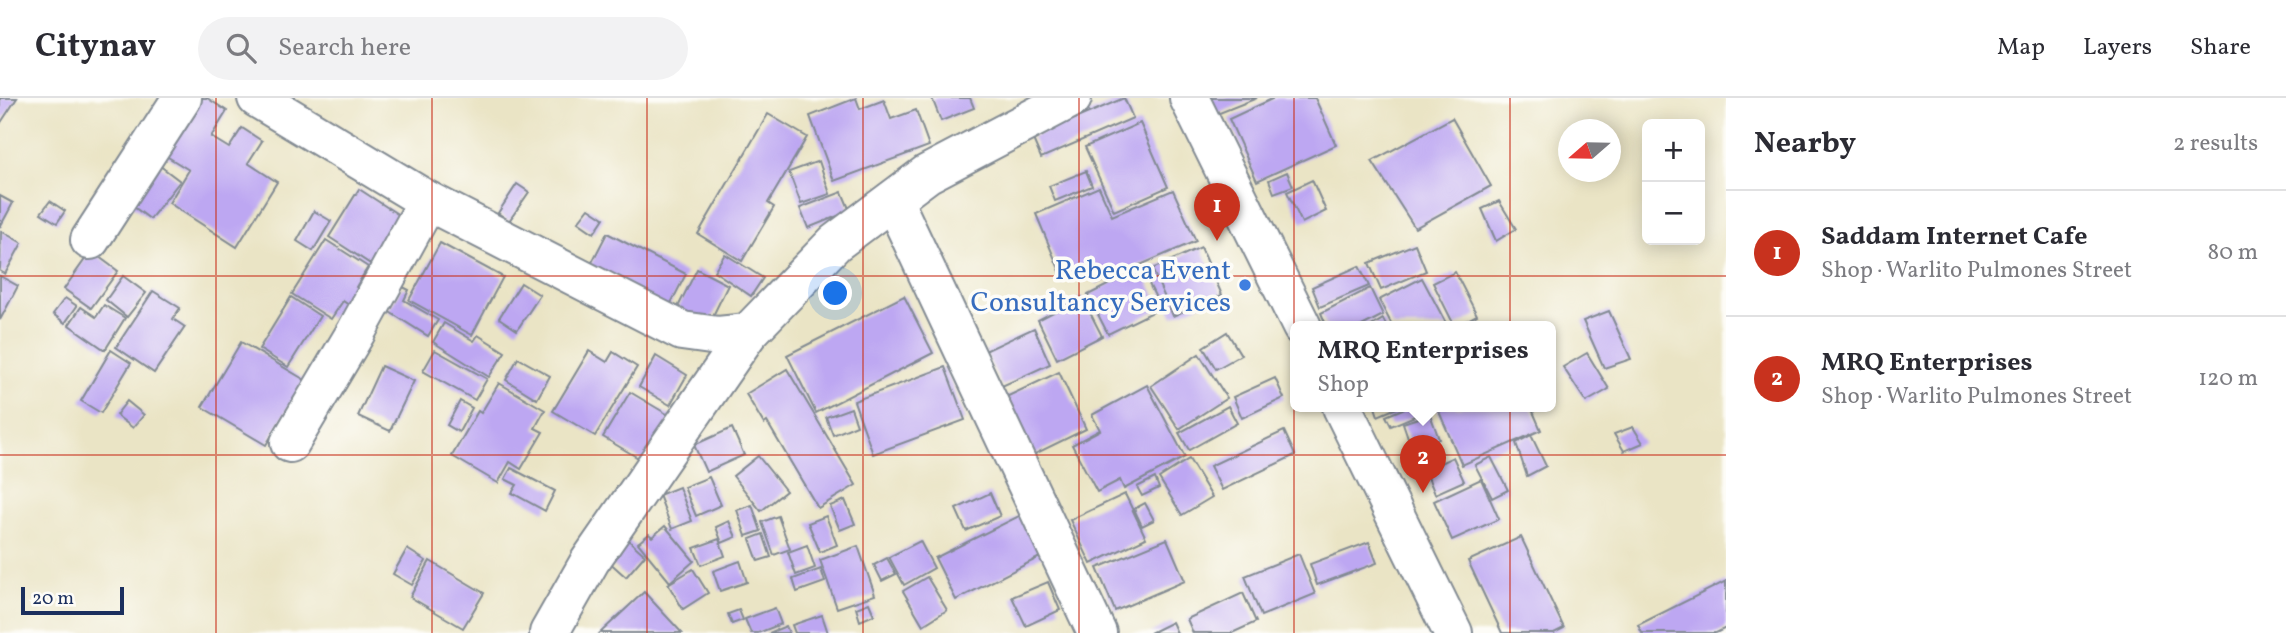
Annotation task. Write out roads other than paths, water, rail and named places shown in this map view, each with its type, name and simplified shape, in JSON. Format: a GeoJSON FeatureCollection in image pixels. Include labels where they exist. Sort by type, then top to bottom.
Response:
{"type":"FeatureCollection","features":[{"type":"Feature","properties":{"kind":"street"},"geometry":{"type":"LineString","coordinates":[[90,240],[182,98]]}},
{"type":"Feature","properties":{"kind":"street"},"geometry":{"type":"LineString","coordinates":[[257,98],[428,201],[682,331],[718,336],[748,332]]}},
{"type":"Feature","properties":{"kind":"street"},"geometry":{"type":"LineString","coordinates":[[549,633],[590,561],[748,332],[835,243],[927,174],[1072,98]]}},
{"type":"Feature","properties":{"kind":"street"},"geometry":{"type":"LineString","coordinates":[[1189,98],[1299,321]]}},
{"type":"Feature","properties":{"kind":"street"},"geometry":{"type":"LineString","coordinates":[[893,200],[1097,633]]}},
{"type":"Feature","properties":{"kind":"street"},"geometry":{"type":"LineString","coordinates":[[290,443],[356,332],[428,201]]}},
{"type":"Feature","properties":{"kind":"street"},"geometry":{"type":"LineString","coordinates":[[1344,412],[1453,633]]}},
{"type":"Feature","properties":{"kind":"place","name":"Saddam Internet Cafe"},"geometry":{"type":"Point","coordinates":[1217,241]}},
{"type":"Feature","properties":{"kind":"place","name":"Rebecca Event Consultancy Services"},"geometry":{"type":"Point","coordinates":[1245,285]}},
{"type":"Feature","properties":{"kind":"place","name":"MRQ Enterprises"},"geometry":{"type":"Point","coordinates":[1423,493]}}]}
